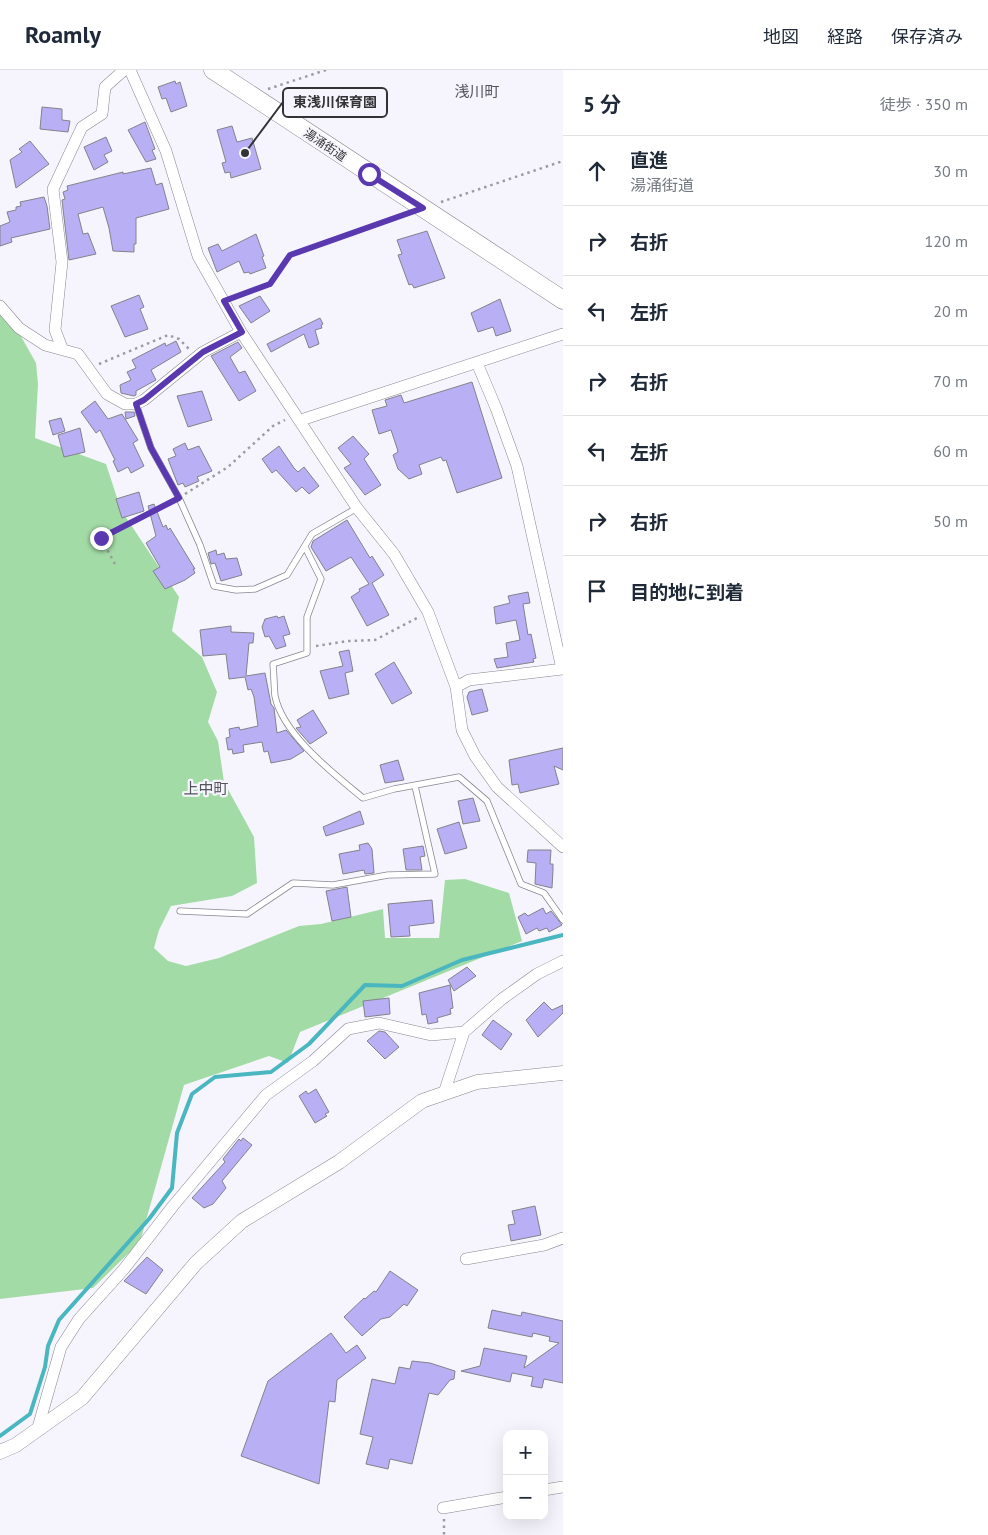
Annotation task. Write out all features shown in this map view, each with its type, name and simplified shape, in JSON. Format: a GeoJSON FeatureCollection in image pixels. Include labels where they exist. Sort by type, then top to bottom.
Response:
{"type":"FeatureCollection","features":[{"type":"Feature","properties":{"kind":"main road","name":"湯涌街道"},"geometry":{"type":"LineString","coordinates":[[213,70],[563,300]]}},
{"type":"Feature","properties":{"kind":"street"},"geometry":{"type":"LineString","coordinates":[[62,348],[55,330],[62,262],[53,189],[82,127],[102,114],[105,87],[124,70]]}},
{"type":"Feature","properties":{"kind":"street"},"geometry":{"type":"LineString","coordinates":[[130,70],[166,151],[198,256],[242,332],[357,508],[394,554],[428,612],[456,687],[462,730],[483,769],[497,787],[563,847]]}},
{"type":"Feature","properties":{"kind":"street"},"geometry":{"type":"LineString","coordinates":[[0,306],[19,328],[45,345],[62,348],[78,354],[107,394],[125,404],[136,404],[144,400],[197,357],[242,332]]}},
{"type":"Feature","properties":{"kind":"street"},"geometry":{"type":"LineString","coordinates":[[299,417],[477,363],[563,334]]}},
{"type":"Feature","properties":{"kind":"street"},"geometry":{"type":"LineString","coordinates":[[456,687],[469,680],[563,669],[517,466],[477,363]]}},
{"type":"Feature","properties":{"kind":"street"},"geometry":{"type":"LineString","coordinates":[[444,1093],[464,1032],[502,999],[537,974],[563,961]]}},
{"type":"Feature","properties":{"kind":"street"},"geometry":{"type":"LineString","coordinates":[[38,1431],[60,1347],[79,1320],[124,1269],[173,1206],[266,1095],[314,1061],[348,1029],[379,1023],[431,1035],[464,1032]]}},
{"type":"Feature","properties":{"kind":"street"},"geometry":{"type":"LineString","coordinates":[[0,1452],[16,1445],[38,1431],[82,1398],[196,1263],[242,1221],[339,1162],[422,1101],[477,1082],[563,1072]]}},
{"type":"Feature","properties":{"kind":"street"},"geometry":{"type":"LineString","coordinates":[[466,1260],[544,1245],[563,1238]]}},
{"type":"Feature","properties":{"kind":"street"},"geometry":{"type":"LineString","coordinates":[[548,1489],[563,1487]]}},
{"type":"Feature","properties":{"kind":"street"},"geometry":{"type":"LineString","coordinates":[[444,1508],[503,1498]]}},
{"type":"Feature","properties":{"kind":"lane"},"geometry":{"type":"LineString","coordinates":[[136,404],[151,448],[179,498],[200,544],[214,586],[236,590],[255,589],[287,575],[312,534],[357,508]]}},
{"type":"Feature","properties":{"kind":"lane"},"geometry":{"type":"LineString","coordinates":[[305,547],[321,579],[307,617],[307,653],[273,664],[276,696],[281,711],[307,749],[363,798],[459,777],[487,801],[521,884],[544,893],[563,920]]}},
{"type":"Feature","properties":{"kind":"lane"},"geometry":{"type":"LineString","coordinates":[[180,911],[247,914],[293,883],[333,885],[388,875],[435,874],[415,786]]}},
{"type":"Feature","properties":{"kind":"path"},"geometry":{"type":"LineString","coordinates":[[251,95],[326,70]]}},
{"type":"Feature","properties":{"kind":"path"},"geometry":{"type":"LineString","coordinates":[[224,301],[270,284],[290,255],[563,161]]}},
{"type":"Feature","properties":{"kind":"path"},"geometry":{"type":"LineString","coordinates":[[89,369],[168,335],[178,339],[197,357]]}},
{"type":"Feature","properties":{"kind":"path"},"geometry":{"type":"LineString","coordinates":[[115,564],[101,538],[179,498],[228,467],[273,426],[299,417]]}},
{"type":"Feature","properties":{"kind":"path"},"geometry":{"type":"LineString","coordinates":[[307,648],[348,641],[375,640],[428,612]]}},
{"type":"Feature","properties":{"kind":"path"},"geometry":{"type":"LineString","coordinates":[[444,1508],[444,1535]]}},
{"type":"Feature","properties":{"kind":"green space"},"geometry":{"type":"Polygon","coordinates":[[[0,299],[36,363],[38,384],[35,438],[106,464],[121,510],[179,597],[172,631],[202,657],[217,692],[208,722],[218,741],[224,782],[254,837],[257,883],[232,896],[171,906],[159,930],[154,948],[168,961],[186,966],[219,958],[299,926],[321,924],[383,909],[385,938],[439,938],[445,880],[465,879],[509,893],[522,941],[300,1032],[288,1063],[269,1056],[184,1085],[140,1242],[93,1288],[0,1299],[0,299]]]}},
{"type":"Feature","properties":{"kind":"building"},"geometry":{"type":"Polygon","coordinates":[[[175,81],[176,84],[180,82],[187,106],[171,112],[166,98],[162,99],[158,87],[175,81]]]}},
{"type":"Feature","properties":{"kind":"building"},"geometry":{"type":"Polygon","coordinates":[[[42,107],[62,109],[62,120],[70,121],[68,132],[40,129],[42,107]]]}},
{"type":"Feature","properties":{"kind":"building"},"geometry":{"type":"Polygon","coordinates":[[[145,122],[155,149],[152,150],[156,159],[146,162],[128,130],[145,122]]]}},
{"type":"Feature","properties":{"kind":"building"},"geometry":{"type":"Polygon","coordinates":[[[232,126],[237,142],[252,138],[261,169],[231,178],[230,172],[225,173],[222,163],[226,162],[217,130],[232,126]]]}},
{"type":"Feature","properties":{"kind":"building"},"geometry":{"type":"Polygon","coordinates":[[[106,137],[112,151],[104,155],[108,162],[94,170],[84,147],[106,137]]]}},
{"type":"Feature","properties":{"kind":"building"},"geometry":{"type":"Polygon","coordinates":[[[30,141],[49,164],[16,188],[10,160],[22,152],[19,149],[30,141]]]}},
{"type":"Feature","properties":{"kind":"building"},"geometry":{"type":"Polygon","coordinates":[[[151,168],[156,185],[162,183],[169,209],[136,218],[136,244],[134,244],[134,252],[113,251],[103,207],[78,214],[83,234],[88,233],[96,254],[69,260],[62,200],[65,199],[63,192],[68,190],[67,186],[123,172],[123,174],[151,168]]]}},
{"type":"Feature","properties":{"kind":"building"},"geometry":{"type":"Polygon","coordinates":[[[44,197],[50,229],[11,238],[12,242],[0,246],[0,226],[10,222],[7,212],[16,210],[16,207],[21,206],[20,202],[44,197]]]}},
{"type":"Feature","properties":{"kind":"building"},"geometry":{"type":"Polygon","coordinates":[[[427,231],[445,278],[414,288],[412,284],[409,285],[398,255],[402,254],[397,240],[427,231]]]}},
{"type":"Feature","properties":{"kind":"building"},"geometry":{"type":"Polygon","coordinates":[[[256,234],[266,268],[250,274],[249,272],[244,273],[239,261],[217,272],[208,248],[218,244],[222,251],[256,234]]]}},
{"type":"Feature","properties":{"kind":"building"},"geometry":{"type":"Polygon","coordinates":[[[139,295],[144,307],[140,309],[148,329],[125,337],[111,306],[139,295]]]}},
{"type":"Feature","properties":{"kind":"building"},"geometry":{"type":"Polygon","coordinates":[[[260,296],[270,311],[251,323],[239,306],[260,296]]]}},
{"type":"Feature","properties":{"kind":"building"},"geometry":{"type":"Polygon","coordinates":[[[500,299],[511,331],[496,336],[493,327],[478,332],[471,313],[500,299]]]}},
{"type":"Feature","properties":{"kind":"building"},"geometry":{"type":"Polygon","coordinates":[[[320,318],[323,324],[321,325],[322,328],[315,330],[319,344],[309,348],[304,334],[271,352],[267,344],[320,318]]]}},
{"type":"Feature","properties":{"kind":"building"},"geometry":{"type":"Polygon","coordinates":[[[176,341],[181,352],[151,370],[156,380],[136,391],[134,396],[121,393],[120,385],[131,380],[127,372],[136,368],[132,360],[165,343],[166,346],[176,341]]]}},
{"type":"Feature","properties":{"kind":"building"},"geometry":{"type":"Polygon","coordinates":[[[238,342],[242,348],[230,357],[239,373],[245,371],[256,391],[239,401],[211,356],[238,342]]]}},
{"type":"Feature","properties":{"kind":"building"},"geometry":{"type":"Polygon","coordinates":[[[472,382],[502,478],[457,493],[446,460],[443,461],[441,457],[419,465],[422,474],[409,479],[398,469],[393,455],[398,452],[391,430],[379,434],[372,410],[387,406],[385,400],[401,395],[404,403],[472,382]]]}},
{"type":"Feature","properties":{"kind":"building"},"geometry":{"type":"Polygon","coordinates":[[[202,391],[212,420],[188,427],[177,396],[202,391]]]}},
{"type":"Feature","properties":{"kind":"building"},"geometry":{"type":"Polygon","coordinates":[[[95,401],[108,419],[122,414],[138,440],[133,443],[144,466],[131,473],[128,467],[118,472],[113,461],[115,460],[100,430],[96,433],[81,412],[95,401]]]}},
{"type":"Feature","properties":{"kind":"building"},"geometry":{"type":"Polygon","coordinates":[[[125,412],[134,412],[135,416],[126,419],[125,412]]]}},
{"type":"Feature","properties":{"kind":"building"},"geometry":{"type":"Polygon","coordinates":[[[61,418],[65,431],[53,435],[49,421],[61,418]]]}},
{"type":"Feature","properties":{"kind":"building"},"geometry":{"type":"Polygon","coordinates":[[[80,428],[85,452],[64,457],[58,435],[80,428]]]}},
{"type":"Feature","properties":{"kind":"building"},"geometry":{"type":"Polygon","coordinates":[[[353,436],[369,454],[364,459],[381,485],[365,495],[344,468],[351,464],[338,448],[353,436]]]}},
{"type":"Feature","properties":{"kind":"building"},"geometry":{"type":"Polygon","coordinates":[[[185,443],[188,450],[199,446],[212,471],[197,477],[199,481],[185,487],[183,483],[178,485],[168,459],[176,456],[173,449],[185,443]]]}},
{"type":"Feature","properties":{"kind":"building"},"geometry":{"type":"Polygon","coordinates":[[[279,446],[298,472],[304,467],[319,486],[309,494],[302,487],[296,492],[276,470],[272,473],[262,459],[279,446]]]}},
{"type":"Feature","properties":{"kind":"building"},"geometry":{"type":"Polygon","coordinates":[[[139,492],[144,511],[122,518],[116,499],[139,492]]]}},
{"type":"Feature","properties":{"kind":"building"},"geometry":{"type":"Polygon","coordinates":[[[154,504],[163,527],[166,525],[168,530],[170,528],[195,569],[193,569],[195,573],[185,580],[165,589],[153,571],[160,567],[146,543],[156,536],[148,506],[154,504]]]}},
{"type":"Feature","properties":{"kind":"building"},"geometry":{"type":"Polygon","coordinates":[[[347,520],[370,558],[372,556],[384,575],[372,583],[389,615],[367,626],[351,597],[360,591],[359,589],[369,584],[351,557],[326,571],[311,547],[313,541],[347,520]]]}},
{"type":"Feature","properties":{"kind":"building"},"geometry":{"type":"Polygon","coordinates":[[[216,550],[217,555],[224,553],[226,559],[237,558],[242,575],[221,581],[215,563],[211,564],[208,553],[216,550]]]}},
{"type":"Feature","properties":{"kind":"building"},"geometry":{"type":"Polygon","coordinates":[[[528,592],[530,603],[523,604],[528,635],[531,634],[536,658],[533,659],[534,662],[497,668],[494,659],[508,657],[506,643],[520,640],[516,620],[496,624],[494,607],[510,603],[508,596],[528,592]]]}},
{"type":"Feature","properties":{"kind":"building"},"geometry":{"type":"Polygon","coordinates":[[[277,616],[278,618],[284,616],[290,634],[283,636],[286,646],[276,649],[269,636],[265,637],[262,627],[265,619],[277,616]]]}},
{"type":"Feature","properties":{"kind":"building"},"geometry":{"type":"Polygon","coordinates":[[[231,626],[231,632],[254,633],[253,643],[249,643],[246,676],[265,673],[271,704],[274,708],[277,733],[286,730],[304,751],[291,759],[271,763],[268,751],[264,752],[262,742],[243,745],[244,752],[233,754],[232,749],[228,750],[226,738],[230,737],[229,729],[239,727],[240,730],[258,726],[254,697],[251,689],[248,690],[245,677],[229,679],[226,654],[203,656],[200,630],[231,626]]]}},
{"type":"Feature","properties":{"kind":"building"},"geometry":{"type":"Polygon","coordinates":[[[349,650],[353,671],[345,673],[349,694],[329,699],[320,671],[343,666],[339,652],[349,650]]]}},
{"type":"Feature","properties":{"kind":"building"},"geometry":{"type":"Polygon","coordinates":[[[394,662],[412,693],[392,704],[375,674],[394,662]]]}},
{"type":"Feature","properties":{"kind":"building"},"geometry":{"type":"Polygon","coordinates":[[[482,689],[488,711],[472,715],[467,697],[469,692],[482,689]]]}},
{"type":"Feature","properties":{"kind":"building"},"geometry":{"type":"Polygon","coordinates":[[[313,710],[327,733],[310,744],[296,728],[301,727],[297,720],[313,710]]]}},
{"type":"Feature","properties":{"kind":"building"},"geometry":{"type":"Polygon","coordinates":[[[563,748],[563,770],[554,766],[559,784],[520,793],[518,784],[512,785],[509,760],[563,748]]]}},
{"type":"Feature","properties":{"kind":"building"},"geometry":{"type":"Polygon","coordinates":[[[398,760],[404,780],[385,783],[380,765],[398,760]]]}},
{"type":"Feature","properties":{"kind":"building"},"geometry":{"type":"Polygon","coordinates":[[[473,798],[480,821],[463,824],[458,801],[473,798]]]}},
{"type":"Feature","properties":{"kind":"building"},"geometry":{"type":"Polygon","coordinates":[[[360,811],[364,824],[326,836],[323,827],[360,811]]]}},
{"type":"Feature","properties":{"kind":"building"},"geometry":{"type":"Polygon","coordinates":[[[459,822],[467,848],[445,854],[437,829],[459,822]]]}},
{"type":"Feature","properties":{"kind":"building"},"geometry":{"type":"Polygon","coordinates":[[[368,843],[372,849],[374,873],[365,874],[364,870],[343,874],[339,854],[360,850],[359,845],[368,843]]]}},
{"type":"Feature","properties":{"kind":"building"},"geometry":{"type":"Polygon","coordinates":[[[423,846],[425,856],[420,857],[422,870],[406,870],[403,849],[423,846]]]}},
{"type":"Feature","properties":{"kind":"building"},"geometry":{"type":"Polygon","coordinates":[[[528,850],[551,850],[550,864],[553,864],[552,888],[535,884],[536,863],[527,862],[528,850]]]}},
{"type":"Feature","properties":{"kind":"building"},"geometry":{"type":"Polygon","coordinates":[[[347,887],[351,917],[332,921],[326,891],[347,887]]]}},
{"type":"Feature","properties":{"kind":"building"},"geometry":{"type":"Polygon","coordinates":[[[432,900],[434,923],[409,926],[410,936],[391,937],[388,904],[432,900]]]}},
{"type":"Feature","properties":{"kind":"building"},"geometry":{"type":"Polygon","coordinates":[[[543,908],[546,914],[551,911],[562,925],[549,932],[547,928],[539,931],[537,928],[526,934],[518,917],[525,913],[528,916],[543,908]]]}},
{"type":"Feature","properties":{"kind":"building"},"geometry":{"type":"Polygon","coordinates":[[[467,967],[476,976],[454,991],[448,980],[467,967]]]}},
{"type":"Feature","properties":{"kind":"building"},"geometry":{"type":"Polygon","coordinates":[[[450,985],[453,1008],[450,1009],[451,1014],[437,1018],[438,1022],[428,1024],[426,1014],[422,1015],[419,993],[450,985]]]}},
{"type":"Feature","properties":{"kind":"building"},"geometry":{"type":"Polygon","coordinates":[[[389,998],[390,1014],[365,1017],[363,1001],[389,998]]]}},
{"type":"Feature","properties":{"kind":"building"},"geometry":{"type":"Polygon","coordinates":[[[544,1002],[552,1010],[563,1005],[563,1013],[538,1037],[526,1020],[544,1002]]]}},
{"type":"Feature","properties":{"kind":"building"},"geometry":{"type":"Polygon","coordinates":[[[493,1020],[512,1034],[501,1050],[482,1035],[493,1020]]]}},
{"type":"Feature","properties":{"kind":"building"},"geometry":{"type":"Polygon","coordinates":[[[379,1031],[385,1032],[399,1047],[385,1059],[367,1041],[379,1031]]]}},
{"type":"Feature","properties":{"kind":"building"},"geometry":{"type":"Polygon","coordinates":[[[316,1089],[329,1112],[325,1114],[327,1116],[315,1123],[299,1096],[306,1091],[308,1094],[316,1089]]]}},
{"type":"Feature","properties":{"kind":"building"},"geometry":{"type":"Polygon","coordinates":[[[243,1138],[252,1145],[222,1181],[226,1188],[213,1204],[204,1208],[192,1198],[225,1162],[223,1159],[239,1139],[241,1141],[243,1138]]]}},
{"type":"Feature","properties":{"kind":"building"},"geometry":{"type":"Polygon","coordinates":[[[535,1206],[541,1235],[511,1241],[508,1225],[515,1224],[512,1211],[535,1206]]]}},
{"type":"Feature","properties":{"kind":"building"},"geometry":{"type":"Polygon","coordinates":[[[147,1257],[163,1270],[146,1294],[124,1281],[147,1257]]]}},
{"type":"Feature","properties":{"kind":"building"},"geometry":{"type":"Polygon","coordinates":[[[390,1271],[418,1290],[407,1306],[404,1304],[390,1317],[381,1319],[362,1336],[344,1317],[364,1298],[374,1291],[376,1292],[390,1271]]]}},
{"type":"Feature","properties":{"kind":"building"},"geometry":{"type":"Polygon","coordinates":[[[492,1310],[521,1316],[522,1312],[563,1321],[563,1383],[544,1379],[542,1388],[531,1386],[533,1377],[512,1373],[510,1382],[461,1371],[480,1366],[484,1348],[527,1356],[524,1368],[559,1343],[549,1341],[550,1337],[533,1333],[532,1337],[488,1328],[492,1310]]]}},
{"type":"Feature","properties":{"kind":"building"},"geometry":{"type":"Polygon","coordinates":[[[331,1333],[346,1353],[357,1345],[366,1358],[337,1380],[335,1402],[329,1401],[319,1484],[241,1456],[268,1381],[331,1333]]]}},
{"type":"Feature","properties":{"kind":"building"},"geometry":{"type":"Polygon","coordinates":[[[412,1361],[430,1363],[455,1371],[454,1379],[450,1380],[438,1395],[429,1393],[412,1464],[390,1459],[388,1469],[366,1464],[373,1437],[360,1434],[372,1379],[395,1384],[399,1367],[410,1369],[412,1361]]]}},
{"type":"Feature","properties":{"kind":"waterway"},"geometry":{"type":"LineString","coordinates":[[0,1436],[30,1414],[45,1367],[48,1346],[59,1320],[149,1219],[172,1188],[177,1133],[192,1094],[215,1077],[271,1072],[309,1044],[365,985],[402,986],[462,960],[563,935]]}},
{"type":"Feature","properties":{"kind":"place","name":"東浅川保育園"},"geometry":{"type":"Point","coordinates":[245,153]}},
{"type":"Feature","properties":{"kind":"district","name":"浅川町"},"geometry":{"type":"Point","coordinates":[477,92]}},
{"type":"Feature","properties":{"kind":"district","name":"上中町"},"geometry":{"type":"Point","coordinates":[206,789]}},
{"type":"Feature","properties":{"kind":"route"},"geometry":{"type":"LineString","coordinates":[[101,538],[179,498],[151,448],[136,404],[144,400],[203,352],[242,332],[224,301],[270,284],[290,255],[423,208],[369,174]]}}]}
